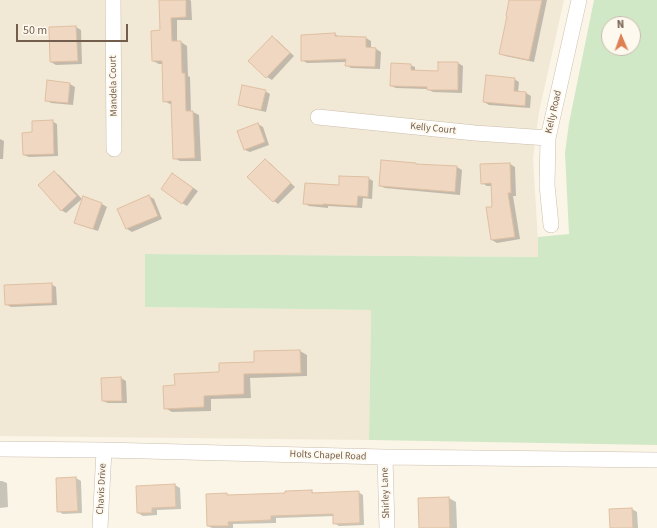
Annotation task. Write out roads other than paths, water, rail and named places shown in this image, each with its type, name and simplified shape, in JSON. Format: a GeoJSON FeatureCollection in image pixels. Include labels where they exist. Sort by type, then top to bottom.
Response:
{"type":"FeatureCollection","features":[{"type":"Feature","properties":{"kind":"street","name":"Mandela Court"},"geometry":{"type":"LineString","coordinates":[[113,0],[114,149]]}},
{"type":"Feature","properties":{"kind":"street","name":"Kelly Road"},"geometry":{"type":"LineString","coordinates":[[551,225],[547,185],[548,138],[579,0]]}},
{"type":"Feature","properties":{"kind":"street","name":"Kelly Court"},"geometry":{"type":"LineString","coordinates":[[318,117],[475,133],[548,138]]}},
{"type":"Feature","properties":{"kind":"street","name":"Holts Chapel Road"},"geometry":{"type":"LineString","coordinates":[[0,449],[104,450],[385,458],[657,460]]}},
{"type":"Feature","properties":{"kind":"street","name":"Chavis Drive"},"geometry":{"type":"LineString","coordinates":[[100,528],[104,450]]}},
{"type":"Feature","properties":{"kind":"street","name":"Shirley Lane"},"geometry":{"type":"LineString","coordinates":[[385,458],[387,528]]}}]}
